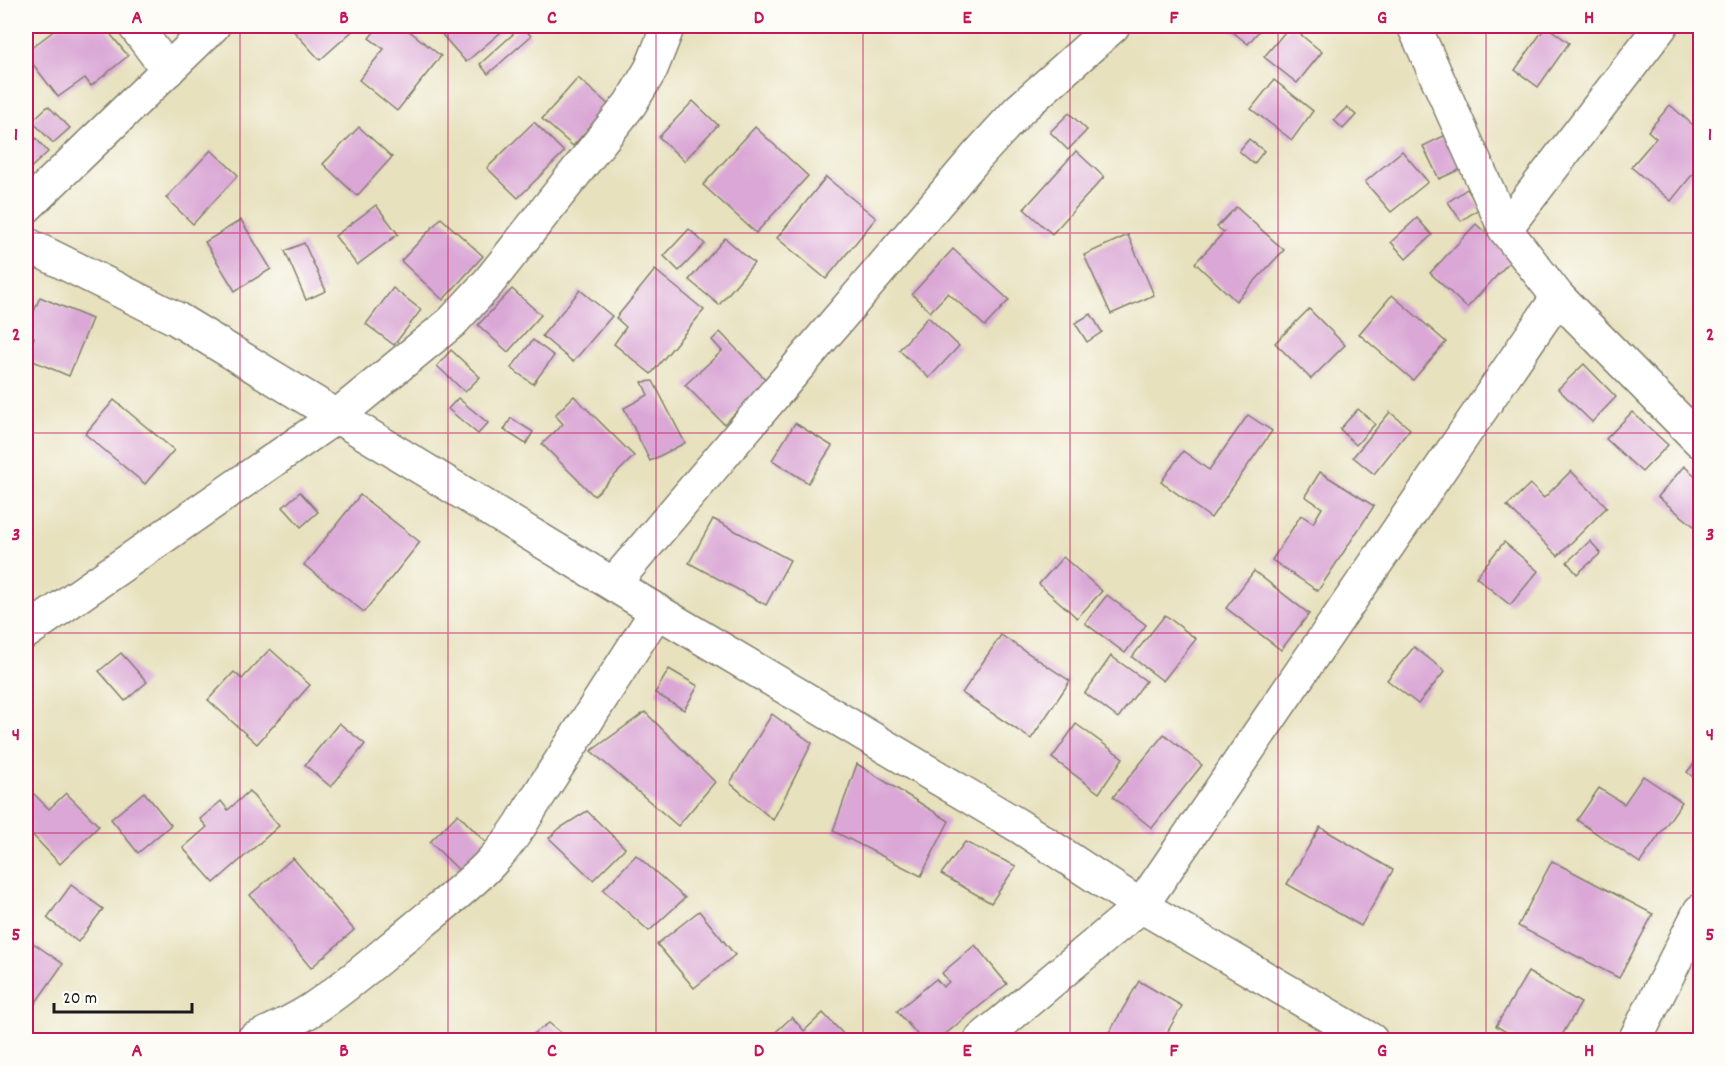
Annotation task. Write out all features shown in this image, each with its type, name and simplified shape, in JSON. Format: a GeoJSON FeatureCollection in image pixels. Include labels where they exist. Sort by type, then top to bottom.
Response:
{"type":"FeatureCollection","features":[{"type":"Feature","properties":{"kind":"street"},"geometry":{"type":"LineString","coordinates":[[135,26],[168,70]]}},
{"type":"Feature","properties":{"kind":"street"},"geometry":{"type":"LineString","coordinates":[[26,207],[213,26]]}},
{"type":"Feature","properties":{"kind":"street"},"geometry":{"type":"LineString","coordinates":[[26,632],[337,416],[452,322],[488,283],[630,104],[651,69],[668,26]]}},
{"type":"Feature","properties":{"kind":"street"},"geometry":{"type":"LineString","coordinates":[[614,584],[977,156],[1019,110],[1113,26]]}},
{"type":"Feature","properties":{"kind":"street"},"geometry":{"type":"LineString","coordinates":[[1414,26],[1505,229],[1558,297],[1701,441]]}},
{"type":"Feature","properties":{"kind":"street"},"geometry":{"type":"LineString","coordinates":[[1505,229],[1661,26]]}},
{"type":"Feature","properties":{"kind":"street"},"geometry":{"type":"LineString","coordinates":[[26,244],[177,319],[657,611],[1019,826],[1141,906],[1371,1041]]}},
{"type":"Feature","properties":{"kind":"street"},"geometry":{"type":"LineString","coordinates":[[981,1041],[1141,906],[1558,297]]}},
{"type":"Feature","properties":{"kind":"street"},"geometry":{"type":"LineString","coordinates":[[253,1041],[313,1009],[484,872],[507,847],[520,828],[657,611]]}},
{"type":"Feature","properties":{"kind":"street"},"geometry":{"type":"LineString","coordinates":[[1635,1041],[1701,911]]}},
{"type":"Feature","properties":{"kind":"building"},"geometry":{"type":"Polygon","coordinates":[[[60,26],[104,26],[128,56],[91,86],[85,78],[58,97],[26,52],[60,26]]]}},
{"type":"Feature","properties":{"kind":"building"},"geometry":{"type":"Polygon","coordinates":[[[289,26],[358,26],[320,60],[289,26]]]}},
{"type":"Feature","properties":{"kind":"building"},"geometry":{"type":"Polygon","coordinates":[[[379,26],[403,26],[441,56],[397,111],[359,80],[384,49],[369,38],[379,26]]]}},
{"type":"Feature","properties":{"kind":"building"},"geometry":{"type":"Polygon","coordinates":[[[445,26],[508,26],[466,62],[439,31],[445,26]]]}},
{"type":"Feature","properties":{"kind":"building"},"geometry":{"type":"Polygon","coordinates":[[[522,26],[531,36],[488,74],[480,64],[522,26]]]}},
{"type":"Feature","properties":{"kind":"building"},"geometry":{"type":"Polygon","coordinates":[[[1225,26],[1263,26],[1248,44],[1225,26]]]}},
{"type":"Feature","properties":{"kind":"building"},"geometry":{"type":"Polygon","coordinates":[[[1290,26],[1322,52],[1297,83],[1264,57],[1290,26]]]}},
{"type":"Feature","properties":{"kind":"building"},"geometry":{"type":"Polygon","coordinates":[[[1546,26],[1569,43],[1538,87],[1515,70],[1546,26]]]}},
{"type":"Feature","properties":{"kind":"building"},"geometry":{"type":"Polygon","coordinates":[[[578,78],[609,105],[573,146],[542,119],[578,78]]]}},
{"type":"Feature","properties":{"kind":"building"},"geometry":{"type":"Polygon","coordinates":[[[1274,80],[1313,111],[1292,140],[1251,109],[1274,80]]]}},
{"type":"Feature","properties":{"kind":"building"},"geometry":{"type":"Polygon","coordinates":[[[26,85],[34,94],[26,102],[26,85]]]}},
{"type":"Feature","properties":{"kind":"building"},"geometry":{"type":"Polygon","coordinates":[[[693,101],[718,125],[684,161],[659,137],[693,101]]]}},
{"type":"Feature","properties":{"kind":"building"},"geometry":{"type":"Polygon","coordinates":[[[1670,105],[1700,131],[1700,165],[1671,201],[1631,167],[1656,138],[1648,131],[1670,105]]]}},
{"type":"Feature","properties":{"kind":"building"},"geometry":{"type":"Polygon","coordinates":[[[48,106],[70,128],[53,143],[32,121],[48,106]]]}},
{"type":"Feature","properties":{"kind":"building"},"geometry":{"type":"Polygon","coordinates":[[[1347,107],[1356,115],[1343,129],[1334,120],[1347,107]]]}},
{"type":"Feature","properties":{"kind":"building"},"geometry":{"type":"Polygon","coordinates":[[[1069,113],[1087,130],[1068,150],[1050,132],[1069,113]]]}},
{"type":"Feature","properties":{"kind":"building"},"geometry":{"type":"Polygon","coordinates":[[[534,122],[564,152],[518,198],[487,168],[534,122]]]}},
{"type":"Feature","properties":{"kind":"building"},"geometry":{"type":"Polygon","coordinates":[[[26,127],[48,152],[26,172],[26,127]]]}},
{"type":"Feature","properties":{"kind":"building"},"geometry":{"type":"Polygon","coordinates":[[[359,127],[392,157],[357,196],[323,164],[359,127]]]}},
{"type":"Feature","properties":{"kind":"building"},"geometry":{"type":"Polygon","coordinates":[[[755,127],[808,176],[756,233],[703,185],[755,127]]]}},
{"type":"Feature","properties":{"kind":"building"},"geometry":{"type":"Polygon","coordinates":[[[1454,131],[1470,165],[1439,179],[1423,146],[1454,131]]]}},
{"type":"Feature","properties":{"kind":"building"},"geometry":{"type":"Polygon","coordinates":[[[1249,139],[1264,151],[1254,164],[1239,151],[1249,139]]]}},
{"type":"Feature","properties":{"kind":"building"},"geometry":{"type":"Polygon","coordinates":[[[211,150],[238,175],[193,224],[166,198],[211,150]]]}},
{"type":"Feature","properties":{"kind":"building"},"geometry":{"type":"Polygon","coordinates":[[[1076,151],[1104,177],[1052,234],[1024,209],[1076,151]]]}},
{"type":"Feature","properties":{"kind":"building"},"geometry":{"type":"Polygon","coordinates":[[[1402,151],[1428,182],[1391,212],[1365,182],[1402,151]]]}},
{"type":"Feature","properties":{"kind":"building"},"geometry":{"type":"Polygon","coordinates":[[[826,177],[876,218],[826,279],[777,238],[826,177]]]}},
{"type":"Feature","properties":{"kind":"building"},"geometry":{"type":"Polygon","coordinates":[[[1467,189],[1480,208],[1461,221],[1448,202],[1467,189]]]}},
{"type":"Feature","properties":{"kind":"building"},"geometry":{"type":"Polygon","coordinates":[[[376,205],[398,234],[357,265],[335,236],[376,205]]]}},
{"type":"Feature","properties":{"kind":"building"},"geometry":{"type":"Polygon","coordinates":[[[1236,207],[1284,250],[1236,301],[1195,263],[1224,232],[1217,227],[1236,207]]]}},
{"type":"Feature","properties":{"kind":"building"},"geometry":{"type":"Polygon","coordinates":[[[441,218],[483,256],[443,300],[401,261],[441,218]]]}},
{"type":"Feature","properties":{"kind":"building"},"geometry":{"type":"Polygon","coordinates":[[[1417,218],[1432,235],[1406,259],[1391,242],[1417,218]]]}},
{"type":"Feature","properties":{"kind":"building"},"geometry":{"type":"Polygon","coordinates":[[[241,220],[271,269],[235,291],[205,242],[241,220]]]}},
{"type":"Feature","properties":{"kind":"building"},"geometry":{"type":"Polygon","coordinates":[[[1476,224],[1513,258],[1467,308],[1430,273],[1476,224]]]}},
{"type":"Feature","properties":{"kind":"building"},"geometry":{"type":"Polygon","coordinates":[[[689,229],[705,244],[679,271],[664,256],[689,229]]]}},
{"type":"Feature","properties":{"kind":"building"},"geometry":{"type":"Polygon","coordinates":[[[1128,235],[1154,295],[1111,314],[1084,255],[1128,235]]]}},
{"type":"Feature","properties":{"kind":"building"},"geometry":{"type":"Polygon","coordinates":[[[725,238],[754,263],[719,305],[689,280],[725,238]]]}},
{"type":"Feature","properties":{"kind":"building"},"geometry":{"type":"Polygon","coordinates":[[[304,243],[326,291],[306,300],[285,251],[304,243]]]}},
{"type":"Feature","properties":{"kind":"building"},"geometry":{"type":"Polygon","coordinates":[[[953,249],[1009,300],[985,326],[948,293],[930,312],[912,294],[953,249]]]}},
{"type":"Feature","properties":{"kind":"building"},"geometry":{"type":"Polygon","coordinates":[[[655,270],[704,310],[651,374],[614,344],[626,327],[616,318],[655,270]]]}},
{"type":"Feature","properties":{"kind":"building"},"geometry":{"type":"Polygon","coordinates":[[[393,288],[421,310],[394,345],[366,324],[393,288]]]}},
{"type":"Feature","properties":{"kind":"building"},"geometry":{"type":"Polygon","coordinates":[[[512,289],[541,315],[508,352],[478,325],[512,289]]]}},
{"type":"Feature","properties":{"kind":"building"},"geometry":{"type":"Polygon","coordinates":[[[580,290],[612,316],[573,362],[542,336],[580,290]]]}},
{"type":"Feature","properties":{"kind":"building"},"geometry":{"type":"Polygon","coordinates":[[[1392,295],[1446,342],[1413,380],[1359,334],[1392,295]]]}},
{"type":"Feature","properties":{"kind":"building"},"geometry":{"type":"Polygon","coordinates":[[[40,297],[92,319],[69,376],[26,358],[34,337],[26,331],[40,297]]]}},
{"type":"Feature","properties":{"kind":"building"},"geometry":{"type":"Polygon","coordinates":[[[1309,309],[1345,345],[1311,379],[1275,343],[1309,309]]]}},
{"type":"Feature","properties":{"kind":"building"},"geometry":{"type":"Polygon","coordinates":[[[1091,314],[1102,332],[1087,342],[1075,323],[1091,314]]]}},
{"type":"Feature","properties":{"kind":"building"},"geometry":{"type":"Polygon","coordinates":[[[928,317],[959,346],[929,378],[899,350],[928,317]]]}},
{"type":"Feature","properties":{"kind":"building"},"geometry":{"type":"Polygon","coordinates":[[[720,332],[768,382],[724,424],[685,385],[722,351],[712,340],[720,332]]]}},
{"type":"Feature","properties":{"kind":"building"},"geometry":{"type":"Polygon","coordinates":[[[533,340],[554,356],[533,384],[511,368],[533,340]]]}},
{"type":"Feature","properties":{"kind":"building"},"geometry":{"type":"Polygon","coordinates":[[[451,350],[480,377],[465,392],[437,366],[451,350]]]}},
{"type":"Feature","properties":{"kind":"building"},"geometry":{"type":"Polygon","coordinates":[[[1584,364],[1616,397],[1592,422],[1558,389],[1584,364]]]}},
{"type":"Feature","properties":{"kind":"building"},"geometry":{"type":"Polygon","coordinates":[[[653,381],[685,443],[650,461],[624,408],[648,395],[642,382],[653,381]]]}},
{"type":"Feature","properties":{"kind":"building"},"geometry":{"type":"Polygon","coordinates":[[[574,396],[634,456],[594,496],[542,444],[563,424],[555,415],[574,396]]]}},
{"type":"Feature","properties":{"kind":"building"},"geometry":{"type":"Polygon","coordinates":[[[458,398],[488,423],[478,434],[448,409],[458,398]]]}},
{"type":"Feature","properties":{"kind":"building"},"geometry":{"type":"Polygon","coordinates":[[[114,400],[174,450],[145,484],[85,434],[114,400]]]}},
{"type":"Feature","properties":{"kind":"building"},"geometry":{"type":"Polygon","coordinates":[[[1358,409],[1375,424],[1356,445],[1340,429],[1358,409]]]}},
{"type":"Feature","properties":{"kind":"building"},"geometry":{"type":"Polygon","coordinates":[[[1390,412],[1410,429],[1374,474],[1353,457],[1390,412]]]}},
{"type":"Feature","properties":{"kind":"building"},"geometry":{"type":"Polygon","coordinates":[[[1632,412],[1668,445],[1642,472],[1606,439],[1632,412]]]}},
{"type":"Feature","properties":{"kind":"building"},"geometry":{"type":"Polygon","coordinates":[[[1248,415],[1272,431],[1211,518],[1161,482],[1183,451],[1209,470],[1248,415]]]}},
{"type":"Feature","properties":{"kind":"building"},"geometry":{"type":"Polygon","coordinates":[[[511,418],[533,432],[526,444],[504,430],[511,418]]]}},
{"type":"Feature","properties":{"kind":"building"},"geometry":{"type":"Polygon","coordinates":[[[795,423],[832,446],[808,483],[772,460],[795,423]]]}},
{"type":"Feature","properties":{"kind":"building"},"geometry":{"type":"Polygon","coordinates":[[[1684,466],[1700,480],[1700,531],[1658,497],[1684,466]]]}},
{"type":"Feature","properties":{"kind":"building"},"geometry":{"type":"Polygon","coordinates":[[[1571,471],[1607,507],[1558,556],[1507,506],[1530,484],[1544,498],[1571,471]]]}},
{"type":"Feature","properties":{"kind":"building"},"geometry":{"type":"Polygon","coordinates":[[[1320,472],[1374,506],[1318,591],[1272,560],[1301,515],[1313,523],[1322,508],[1305,496],[1320,472]]]}},
{"type":"Feature","properties":{"kind":"building"},"geometry":{"type":"Polygon","coordinates":[[[300,492],[318,512],[301,527],[283,507],[300,492]]]}},
{"type":"Feature","properties":{"kind":"building"},"geometry":{"type":"Polygon","coordinates":[[[360,495],[420,542],[364,612],[304,565],[360,495]]]}},
{"type":"Feature","properties":{"kind":"building"},"geometry":{"type":"Polygon","coordinates":[[[713,519],[790,560],[766,605],[689,563],[713,519]]]}},
{"type":"Feature","properties":{"kind":"building"},"geometry":{"type":"Polygon","coordinates":[[[1590,541],[1601,553],[1577,574],[1567,562],[1590,541]]]}},
{"type":"Feature","properties":{"kind":"building"},"geometry":{"type":"Polygon","coordinates":[[[1504,542],[1538,571],[1510,605],[1476,577],[1504,542]]]}},
{"type":"Feature","properties":{"kind":"building"},"geometry":{"type":"Polygon","coordinates":[[[1063,557],[1102,591],[1077,618],[1039,584],[1063,557]]]}},
{"type":"Feature","properties":{"kind":"building"},"geometry":{"type":"Polygon","coordinates":[[[1254,571],[1309,614],[1281,650],[1226,608],[1254,571]]]}},
{"type":"Feature","properties":{"kind":"building"},"geometry":{"type":"Polygon","coordinates":[[[1107,595],[1146,625],[1125,653],[1085,623],[1107,595]]]}},
{"type":"Feature","properties":{"kind":"building"},"geometry":{"type":"Polygon","coordinates":[[[1165,615],[1196,639],[1163,681],[1132,657],[1165,615]]]}},
{"type":"Feature","properties":{"kind":"building"},"geometry":{"type":"Polygon","coordinates":[[[1001,635],[1070,681],[1031,739],[962,693],[1001,635]]]}},
{"type":"Feature","properties":{"kind":"building"},"geometry":{"type":"Polygon","coordinates":[[[1414,647],[1445,671],[1418,704],[1387,680],[1414,647]]]}},
{"type":"Feature","properties":{"kind":"building"},"geometry":{"type":"Polygon","coordinates":[[[270,649],[310,685],[257,744],[208,700],[234,672],[242,679],[270,649]]]}},
{"type":"Feature","properties":{"kind":"building"},"geometry":{"type":"Polygon","coordinates":[[[121,653],[147,682],[125,701],[99,671],[121,653]]]}},
{"type":"Feature","properties":{"kind":"building"},"geometry":{"type":"Polygon","coordinates":[[[1111,656],[1146,681],[1118,718],[1085,693],[1111,656]]]}},
{"type":"Feature","properties":{"kind":"building"},"geometry":{"type":"Polygon","coordinates":[[[669,669],[698,686],[684,710],[655,693],[669,669]]]}},
{"type":"Feature","properties":{"kind":"building"},"geometry":{"type":"Polygon","coordinates":[[[645,712],[715,782],[678,826],[591,751],[645,712]]]}},
{"type":"Feature","properties":{"kind":"building"},"geometry":{"type":"Polygon","coordinates":[[[772,714],[812,743],[773,820],[730,783],[772,714]]]}},
{"type":"Feature","properties":{"kind":"building"},"geometry":{"type":"Polygon","coordinates":[[[339,723],[365,744],[331,787],[305,765],[339,723]]]}},
{"type":"Feature","properties":{"kind":"building"},"geometry":{"type":"Polygon","coordinates":[[[1076,724],[1123,758],[1099,793],[1052,758],[1076,724]]]}},
{"type":"Feature","properties":{"kind":"building"},"geometry":{"type":"Polygon","coordinates":[[[1164,734],[1202,765],[1152,828],[1113,797],[1164,734]]]}},
{"type":"Feature","properties":{"kind":"building"},"geometry":{"type":"Polygon","coordinates":[[[1700,756],[1700,783],[1687,772],[1700,756]]]}},
{"type":"Feature","properties":{"kind":"building"},"geometry":{"type":"Polygon","coordinates":[[[857,764],[949,821],[921,876],[833,831],[857,764]]]}},
{"type":"Feature","properties":{"kind":"building"},"geometry":{"type":"Polygon","coordinates":[[[1643,776],[1682,802],[1640,863],[1577,820],[1599,788],[1624,804],[1643,776]]]}},
{"type":"Feature","properties":{"kind":"building"},"geometry":{"type":"Polygon","coordinates":[[[249,791],[279,826],[214,883],[183,848],[207,827],[200,819],[221,801],[228,810],[249,791]]]}},
{"type":"Feature","properties":{"kind":"building"},"geometry":{"type":"Polygon","coordinates":[[[144,792],[171,825],[138,853],[111,819],[144,792]]]}},
{"type":"Feature","properties":{"kind":"building"},"geometry":{"type":"Polygon","coordinates":[[[66,793],[99,826],[60,864],[26,828],[26,803],[34,794],[49,809],[66,793]]]}},
{"type":"Feature","properties":{"kind":"building"},"geometry":{"type":"Polygon","coordinates":[[[587,811],[625,848],[593,880],[549,838],[587,811]]]}},
{"type":"Feature","properties":{"kind":"building"},"geometry":{"type":"Polygon","coordinates":[[[458,814],[493,850],[466,877],[430,842],[458,814]]]}},
{"type":"Feature","properties":{"kind":"building"},"geometry":{"type":"Polygon","coordinates":[[[1320,827],[1393,870],[1361,926],[1287,884],[1320,827]]]}},
{"type":"Feature","properties":{"kind":"building"},"geometry":{"type":"Polygon","coordinates":[[[965,842],[1016,866],[991,903],[941,874],[965,842]]]}},
{"type":"Feature","properties":{"kind":"building"},"geometry":{"type":"Polygon","coordinates":[[[636,855],[685,898],[649,931],[603,890],[636,855]]]}},
{"type":"Feature","properties":{"kind":"building"},"geometry":{"type":"Polygon","coordinates":[[[293,858],[354,930],[311,968],[250,895],[293,858]]]}},
{"type":"Feature","properties":{"kind":"building"},"geometry":{"type":"Polygon","coordinates":[[[1552,861],[1653,914],[1619,978],[1518,926],[1552,861]]]}},
{"type":"Feature","properties":{"kind":"building"},"geometry":{"type":"Polygon","coordinates":[[[71,885],[103,909],[78,942],[47,918],[71,885]]]}},
{"type":"Feature","properties":{"kind":"building"},"geometry":{"type":"Polygon","coordinates":[[[699,911],[735,955],[694,988],[657,944],[699,911]]]}},
{"type":"Feature","properties":{"kind":"building"},"geometry":{"type":"Polygon","coordinates":[[[26,938],[63,964],[29,1012],[26,1010],[26,938]]]}},
{"type":"Feature","properties":{"kind":"building"},"geometry":{"type":"Polygon","coordinates":[[[975,945],[1007,984],[938,1040],[922,1040],[897,1011],[936,979],[943,987],[949,982],[942,973],[975,945]]]}},
{"type":"Feature","properties":{"kind":"building"},"geometry":{"type":"Polygon","coordinates":[[[1528,972],[1581,1003],[1559,1040],[1520,1040],[1496,1026],[1528,972]]]}},
{"type":"Feature","properties":{"kind":"building"},"geometry":{"type":"Polygon","coordinates":[[[1139,981],[1182,1006],[1163,1040],[1105,1040],[1139,981]]]}},
{"type":"Feature","properties":{"kind":"building"},"geometry":{"type":"Polygon","coordinates":[[[823,1013],[849,1040],[767,1040],[792,1017],[804,1031],[823,1013]]]}},
{"type":"Feature","properties":{"kind":"building"},"geometry":{"type":"Polygon","coordinates":[[[549,1023],[570,1040],[525,1040],[549,1023]]]}}]}
